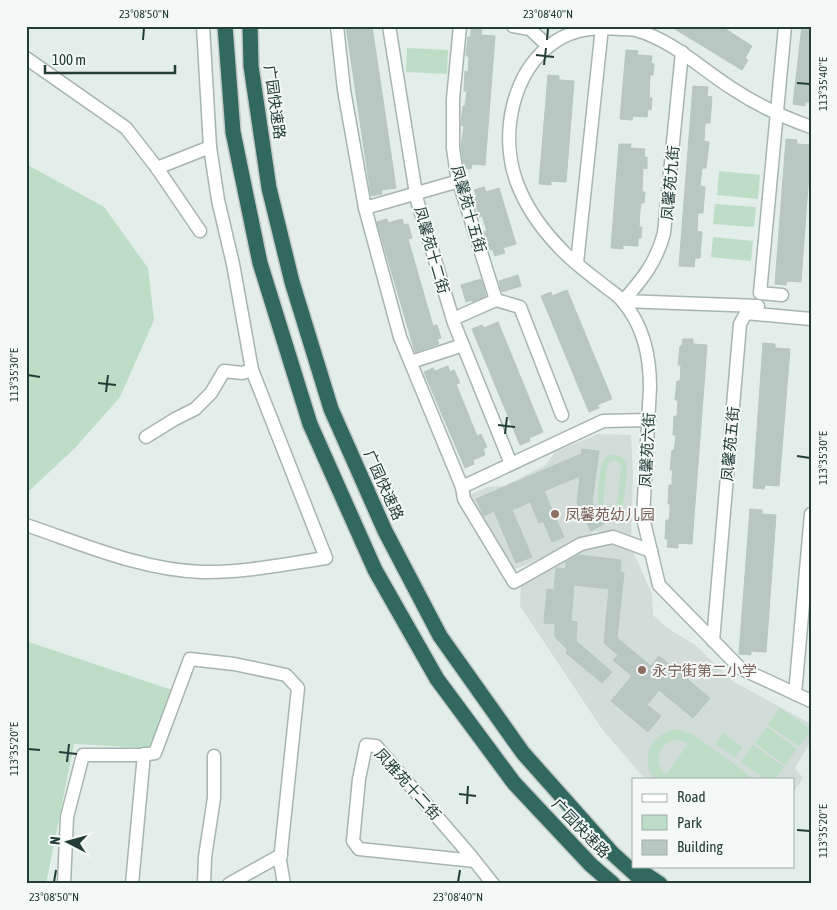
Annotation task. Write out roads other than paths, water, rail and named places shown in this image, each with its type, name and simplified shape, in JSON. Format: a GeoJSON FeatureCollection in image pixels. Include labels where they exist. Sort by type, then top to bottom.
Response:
{"type":"FeatureCollection","features":[{"type":"Feature","properties":{"kind":"highway","name":"广园快速路"},"geometry":{"type":"LineString","coordinates":[[225,26],[233,132],[260,263],[310,424],[375,570],[438,679],[514,783],[591,865],[612,884]]}},
{"type":"Feature","properties":{"kind":"highway","name":"广园快速路"},"geometry":{"type":"LineString","coordinates":[[250,26],[252,66],[269,188],[292,282],[331,409],[377,514],[440,636],[523,754],[612,853],[646,884]]}},
{"type":"Feature","properties":{"kind":"highway"},"geometry":{"type":"LineString","coordinates":[[612,853],[632,866]]}},
{"type":"Feature","properties":{"kind":"highway"},"geometry":{"type":"LineString","coordinates":[[635,868],[660,884]]}},
{"type":"Feature","properties":{"kind":"street"},"geometry":{"type":"LineString","coordinates":[[26,525],[153,566],[202,572],[246,570],[326,558],[252,370],[233,264],[218,200],[210,147],[203,26]]}},
{"type":"Feature","properties":{"kind":"street"},"geometry":{"type":"LineString","coordinates":[[337,26],[344,90],[365,208],[400,337],[462,487],[464,499],[514,582],[580,544],[613,537],[651,551]]}},
{"type":"Feature","properties":{"kind":"street","name":"凤馨苑十二街"},"geometry":{"type":"LineString","coordinates":[[389,26],[416,193],[452,319],[511,464]]}},
{"type":"Feature","properties":{"kind":"street","name":"凤馨苑十五街"},"geometry":{"type":"LineString","coordinates":[[460,26],[453,109],[453,148],[459,181],[496,300]]}},
{"type":"Feature","properties":{"kind":"street"},"geometry":{"type":"LineString","coordinates":[[513,26],[530,28],[548,46]]}},
{"type":"Feature","properties":{"kind":"street"},"geometry":{"type":"LineString","coordinates":[[782,295],[760,293],[785,26]]}},
{"type":"Feature","properties":{"kind":"street"},"geometry":{"type":"LineString","coordinates":[[577,263],[602,27]]}},
{"type":"Feature","properties":{"kind":"street","name":"凤馨苑六街"},"geometry":{"type":"LineString","coordinates":[[636,28],[602,27],[574,32],[548,46],[536,58],[526,72],[518,90],[510,126],[510,145],[516,182],[533,215],[551,238],[577,263],[623,301],[634,316],[642,333],[650,369],[643,518],[659,585],[740,668],[811,702]]}},
{"type":"Feature","properties":{"kind":"street"},"geometry":{"type":"LineString","coordinates":[[636,28],[682,52],[732,89],[777,113],[811,126]]}},
{"type":"Feature","properties":{"kind":"street","name":"凤馨苑九街"},"geometry":{"type":"LineString","coordinates":[[623,301],[649,271],[658,253],[664,233],[682,52]]}},
{"type":"Feature","properties":{"kind":"street"},"geometry":{"type":"LineString","coordinates":[[26,58],[126,128],[157,168],[200,231]]}},
{"type":"Feature","properties":{"kind":"street"},"geometry":{"type":"LineString","coordinates":[[157,168],[210,147]]}},
{"type":"Feature","properties":{"kind":"street"},"geometry":{"type":"LineString","coordinates":[[365,208],[459,181]]}},
{"type":"Feature","properties":{"kind":"street"},"geometry":{"type":"LineString","coordinates":[[452,319],[496,300],[520,307],[562,415]]}},
{"type":"Feature","properties":{"kind":"street"},"geometry":{"type":"LineString","coordinates":[[623,301],[734,304],[811,310]]}},
{"type":"Feature","properties":{"kind":"street","name":"凤馨苑五街"},"geometry":{"type":"LineString","coordinates":[[713,641],[740,324],[746,313],[811,319]]}},
{"type":"Feature","properties":{"kind":"street"},"geometry":{"type":"LineString","coordinates":[[411,362],[463,345]]}},
{"type":"Feature","properties":{"kind":"street"},"geometry":{"type":"LineString","coordinates":[[146,437],[175,418],[195,410],[224,371],[242,373],[252,370]]}},
{"type":"Feature","properties":{"kind":"street"},"geometry":{"type":"LineString","coordinates":[[462,487],[603,421],[649,420]]}},
{"type":"Feature","properties":{"kind":"street"},"geometry":{"type":"LineString","coordinates":[[795,694],[811,514]]}},
{"type":"Feature","properties":{"kind":"street"},"geometry":{"type":"LineString","coordinates":[[64,884],[67,817],[83,754],[144,754],[155,752],[190,659],[234,664],[286,675],[298,688],[280,861],[284,884]]}},
{"type":"Feature","properties":{"kind":"street","name":"凤雅苑十二街"},"geometry":{"type":"LineString","coordinates":[[475,861],[359,849],[353,842],[359,779],[366,745],[376,746],[475,861],[493,884]]}},
{"type":"Feature","properties":{"kind":"street"},"geometry":{"type":"LineString","coordinates":[[132,884],[144,754]]}},
{"type":"Feature","properties":{"kind":"street"},"geometry":{"type":"LineString","coordinates":[[204,884],[205,857],[214,798],[214,756]]}},
{"type":"Feature","properties":{"kind":"street"},"geometry":{"type":"LineString","coordinates":[[228,884],[281,855]]}},
{"type":"Feature","properties":{"kind":"place","name":"凤馨苑幼儿园"},"geometry":{"type":"Point","coordinates":[555,514]}},
{"type":"Feature","properties":{"kind":"place","name":"永宁街第二小学"},"geometry":{"type":"Point","coordinates":[642,670]}}]}
